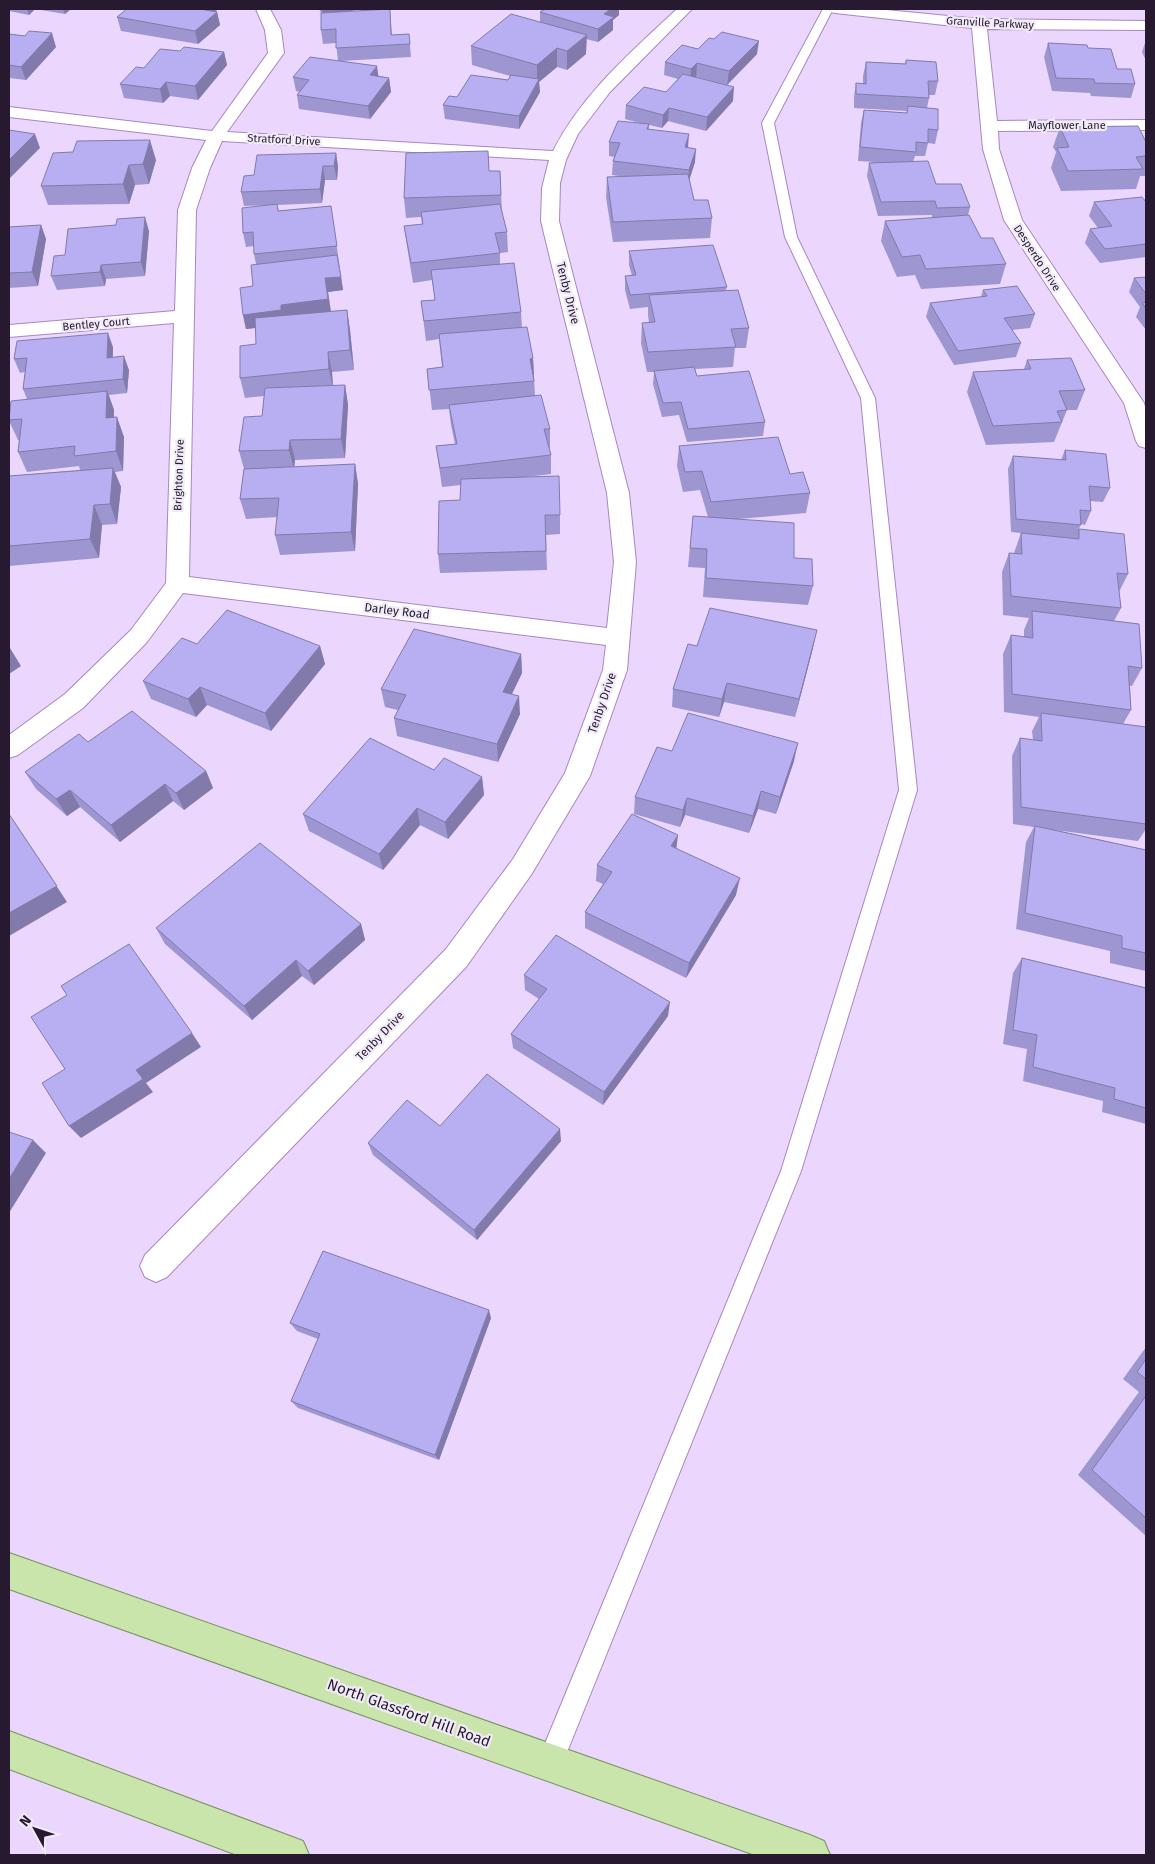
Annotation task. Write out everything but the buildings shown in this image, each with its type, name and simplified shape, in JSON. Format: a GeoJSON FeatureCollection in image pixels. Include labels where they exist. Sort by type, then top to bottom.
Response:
{"type":"FeatureCollection","features":[{"type":"Feature","properties":{"kind":"main road","name":"North Glassford Hill Road"},"geometry":{"type":"LineString","coordinates":[[9,1571],[810,1855]]}},
{"type":"Feature","properties":{"kind":"main road"},"geometry":{"type":"LineString","coordinates":[[9,1750],[289,1855]]}},
{"type":"Feature","properties":{"kind":"street","name":"Brighton Drive"},"geometry":{"type":"LineString","coordinates":[[176,584],[187,210],[201,168],[216,136],[276,53],[273,30],[263,9]]}},
{"type":"Feature","properties":{"kind":"street","name":"Tenby Drive"},"geometry":{"type":"LineString","coordinates":[[156,1266],[456,958],[522,867],[577,776],[614,670],[625,562],[618,493],[550,221],[551,182],[566,137],[602,91],[685,9]]}},
{"type":"Feature","properties":{"kind":"street","name":"Granville Parkway"},"geometry":{"type":"LineString","coordinates":[[835,9],[979,24],[1146,25]]}},
{"type":"Feature","properties":{"kind":"street","name":"Desperdo Drive"},"geometry":{"type":"LineString","coordinates":[[979,24],[991,149],[1013,220],[1134,404],[1146,441]]}},
{"type":"Feature","properties":{"kind":"street","name":"Stratford Drive"},"geometry":{"type":"LineString","coordinates":[[9,112],[216,136],[560,156]]}},
{"type":"Feature","properties":{"kind":"street","name":"Mayflower Lane"},"geometry":{"type":"LineString","coordinates":[[988,126],[1146,125]]}},
{"type":"Feature","properties":{"kind":"street","name":"Bentley Court"},"geometry":{"type":"LineString","coordinates":[[9,331],[184,316]]}},
{"type":"Feature","properties":{"kind":"street","name":"Darley Road"},"geometry":{"type":"LineString","coordinates":[[176,584],[618,638]]}},
{"type":"Feature","properties":{"kind":"street"},"geometry":{"type":"LineString","coordinates":[[9,748],[74,701],[139,636],[176,584]]}},
{"type":"Feature","properties":{"kind":"lane"},"geometry":{"type":"LineString","coordinates":[[550,1763],[791,1171],[908,790],[868,398],[791,237],[768,123],[828,9]]}}]}
